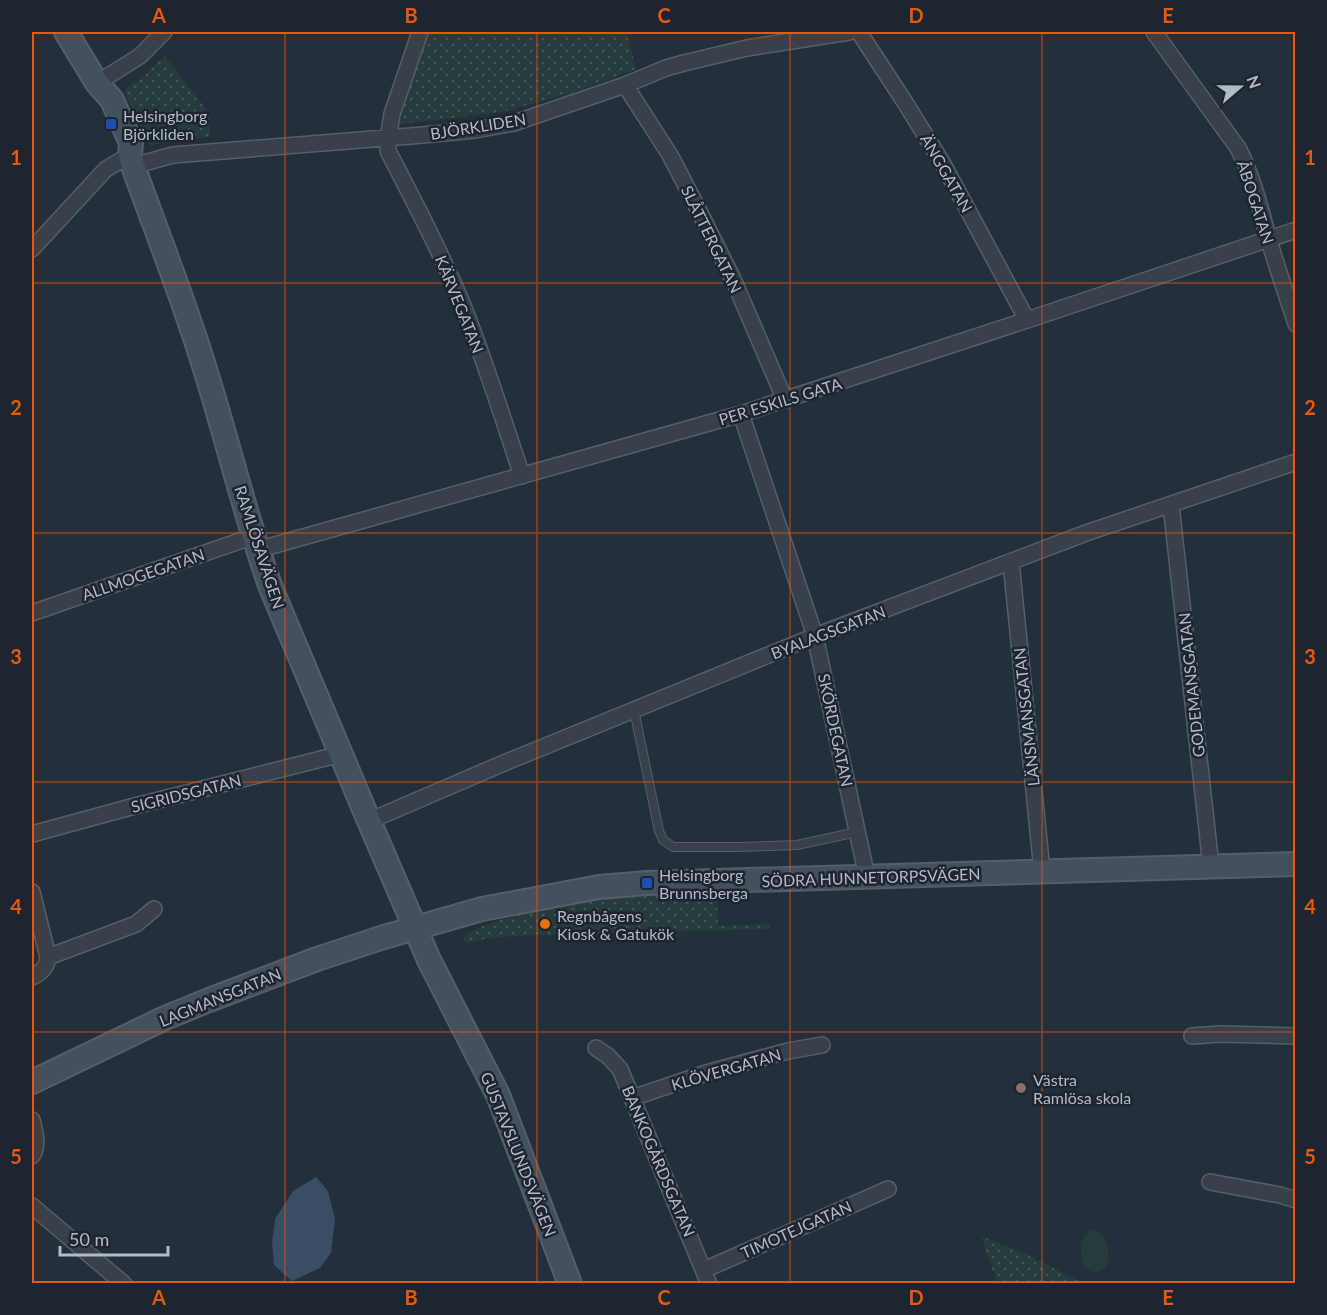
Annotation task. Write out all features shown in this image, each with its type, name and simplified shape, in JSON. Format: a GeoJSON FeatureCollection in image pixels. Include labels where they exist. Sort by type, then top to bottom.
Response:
{"type":"FeatureCollection","features":[{"type":"Feature","properties":{"kind":"street","name":"RAMLÖSAVÄGEN"},"geometry":{"type":"LineString","coordinates":[[66,32],[97,82],[112,100],[131,143],[132,160],[187,312],[255,543],[271,588],[416,928]]}},
{"type":"Feature","properties":{"kind":"street"},"geometry":{"type":"LineString","coordinates":[[97,82],[140,56],[164,32]]}},
{"type":"Feature","properties":{"kind":"street"},"geometry":{"type":"LineString","coordinates":[[388,138],[392,114],[420,32]]}},
{"type":"Feature","properties":{"kind":"street","name":"BJÖRKLIDEN"},"geometry":{"type":"LineString","coordinates":[[32,249],[106,169],[132,160],[475,130],[514,123],[625,86],[666,68],[747,48],[849,32]]}},
{"type":"Feature","properties":{"kind":"street","name":"ÄNGGATAN"},"geometry":{"type":"LineString","coordinates":[[859,32],[943,164],[1028,320]]}},
{"type":"Feature","properties":{"kind":"street","name":"ÅBOGATAN"},"geometry":{"type":"LineString","coordinates":[[1154,32],[1238,148],[1246,164],[1296,324]]}},
{"type":"Feature","properties":{"kind":"street","name":"SLÅTTERGATAN"},"geometry":{"type":"LineString","coordinates":[[625,86],[670,155],[699,211],[732,279],[785,400]]}},
{"type":"Feature","properties":{"kind":"street","name":"KÄRVEGATAN"},"geometry":{"type":"LineString","coordinates":[[388,138],[388,151],[428,226],[462,303],[522,476]]}},
{"type":"Feature","properties":{"kind":"street","name":"PER ESKILS GATA"},"geometry":{"type":"LineString","coordinates":[[255,543],[522,476],[741,414],[1296,230]]}},
{"type":"Feature","properties":{"kind":"street","name":"SKÖRDEGATAN"},"geometry":{"type":"LineString","coordinates":[[741,414],[815,636],[867,877]]}},
{"type":"Feature","properties":{"kind":"street","name":"BYALAGSGATAN"},"geometry":{"type":"LineString","coordinates":[[369,821],[815,636],[1086,533],[1296,462]]}},
{"type":"Feature","properties":{"kind":"street","name":"GODEMANSGATAN"},"geometry":{"type":"LineString","coordinates":[[1171,505],[1211,866]]}},
{"type":"Feature","properties":{"kind":"street","name":"ALLMOGEGATAN"},"geometry":{"type":"LineString","coordinates":[[32,613],[255,543]]}},
{"type":"Feature","properties":{"kind":"street","name":"LÄNSMANSGATAN"},"geometry":{"type":"LineString","coordinates":[[1011,562],[1042,871]]}},
{"type":"Feature","properties":{"kind":"street","name":"SIGRIDSGATAN"},"geometry":{"type":"LineString","coordinates":[[32,834],[341,754]]}},
{"type":"Feature","properties":{"kind":"street","name":"SÖDRA HUNNETORPSVÄGEN"},"geometry":{"type":"LineString","coordinates":[[416,928],[483,909],[599,887],[647,883],[1296,864]]}},
{"type":"Feature","properties":{"kind":"street"},"geometry":{"type":"LineString","coordinates":[[32,892],[48,957],[43,971],[32,976]]}},
{"type":"Feature","properties":{"kind":"street"},"geometry":{"type":"LineString","coordinates":[[48,957],[136,924],[154,909]]}},
{"type":"Feature","properties":{"kind":"street","name":"LAGMANSGATAN"},"geometry":{"type":"LineString","coordinates":[[32,1082],[165,1018],[209,1000],[317,959],[416,928]]}},
{"type":"Feature","properties":{"kind":"street","name":"GUSTAVSLUNDSVÄGEN"},"geometry":{"type":"LineString","coordinates":[[416,928],[429,960],[498,1095],[570,1284]]}},
{"type":"Feature","properties":{"kind":"street"},"geometry":{"type":"LineString","coordinates":[[1192,1036],[1220,1034],[1296,1036]]}},
{"type":"Feature","properties":{"kind":"street","name":"KLÖVERGATAN"},"geometry":{"type":"LineString","coordinates":[[632,1098],[706,1073],[822,1045]]}},
{"type":"Feature","properties":{"kind":"street","name":"BANKOGÅRDSGATAN"},"geometry":{"type":"LineString","coordinates":[[596,1048],[608,1056],[620,1069],[707,1276]]}},
{"type":"Feature","properties":{"kind":"street"},"geometry":{"type":"LineString","coordinates":[[32,1120],[36,1143],[32,1156]]}},
{"type":"Feature","properties":{"kind":"street"},"geometry":{"type":"LineString","coordinates":[[1210,1182],[1296,1200]]}},
{"type":"Feature","properties":{"kind":"street","name":"TIMOTEJGATAN"},"geometry":{"type":"LineString","coordinates":[[707,1276],[888,1189]]}},
{"type":"Feature","properties":{"kind":"street"},"geometry":{"type":"LineString","coordinates":[[32,1206],[124,1284]]}},
{"type":"Feature","properties":{"kind":"lane"},"geometry":{"type":"LineString","coordinates":[[634,710],[659,831],[663,840],[672,847],[797,844],[857,832]]}},
{"type":"Feature","properties":{"kind":"green space"},"geometry":{"type":"Polygon","coordinates":[[[424,32],[627,32],[636,69],[578,91],[503,112],[400,124],[397,115],[424,32]]]}},
{"type":"Feature","properties":{"kind":"green space"},"geometry":{"type":"Polygon","coordinates":[[[165,57],[199,99],[210,117],[210,137],[151,145],[147,142],[125,92],[126,88],[165,57]]]}},
{"type":"Feature","properties":{"kind":"green space"},"geometry":{"type":"Polygon","coordinates":[[[717,892],[718,926],[770,924],[770,929],[514,936],[467,943],[464,941],[467,933],[485,925],[554,903],[608,894],[717,892]]]}},
{"type":"Feature","properties":{"kind":"green space"},"geometry":{"type":"Polygon","coordinates":[[[1094,1229],[1104,1238],[1108,1252],[1106,1265],[1103,1270],[1097,1272],[1086,1267],[1081,1254],[1083,1238],[1094,1229]]]}},
{"type":"Feature","properties":{"kind":"green space"},"geometry":{"type":"Polygon","coordinates":[[[982,1237],[1027,1254],[1083,1283],[997,1283],[982,1237]]]}},
{"type":"Feature","properties":{"kind":"water"},"geometry":{"type":"Polygon","coordinates":[[[316,1177],[328,1191],[335,1219],[331,1253],[320,1268],[292,1281],[274,1265],[272,1242],[275,1219],[293,1191],[316,1177]]]}},
{"type":"Feature","properties":{"kind":"place","name":"Helsingborg Björkliden"},"geometry":{"type":"Point","coordinates":[111,124]}},
{"type":"Feature","properties":{"kind":"place","name":"Helsingborg Brunnsberga"},"geometry":{"type":"Point","coordinates":[647,883]}},
{"type":"Feature","properties":{"kind":"place","name":"Regnbågens Kiosk & Gatukök"},"geometry":{"type":"Point","coordinates":[545,924]}},
{"type":"Feature","properties":{"kind":"place","name":"Västra Ramlösa skola"},"geometry":{"type":"Point","coordinates":[1021,1088]}}]}
